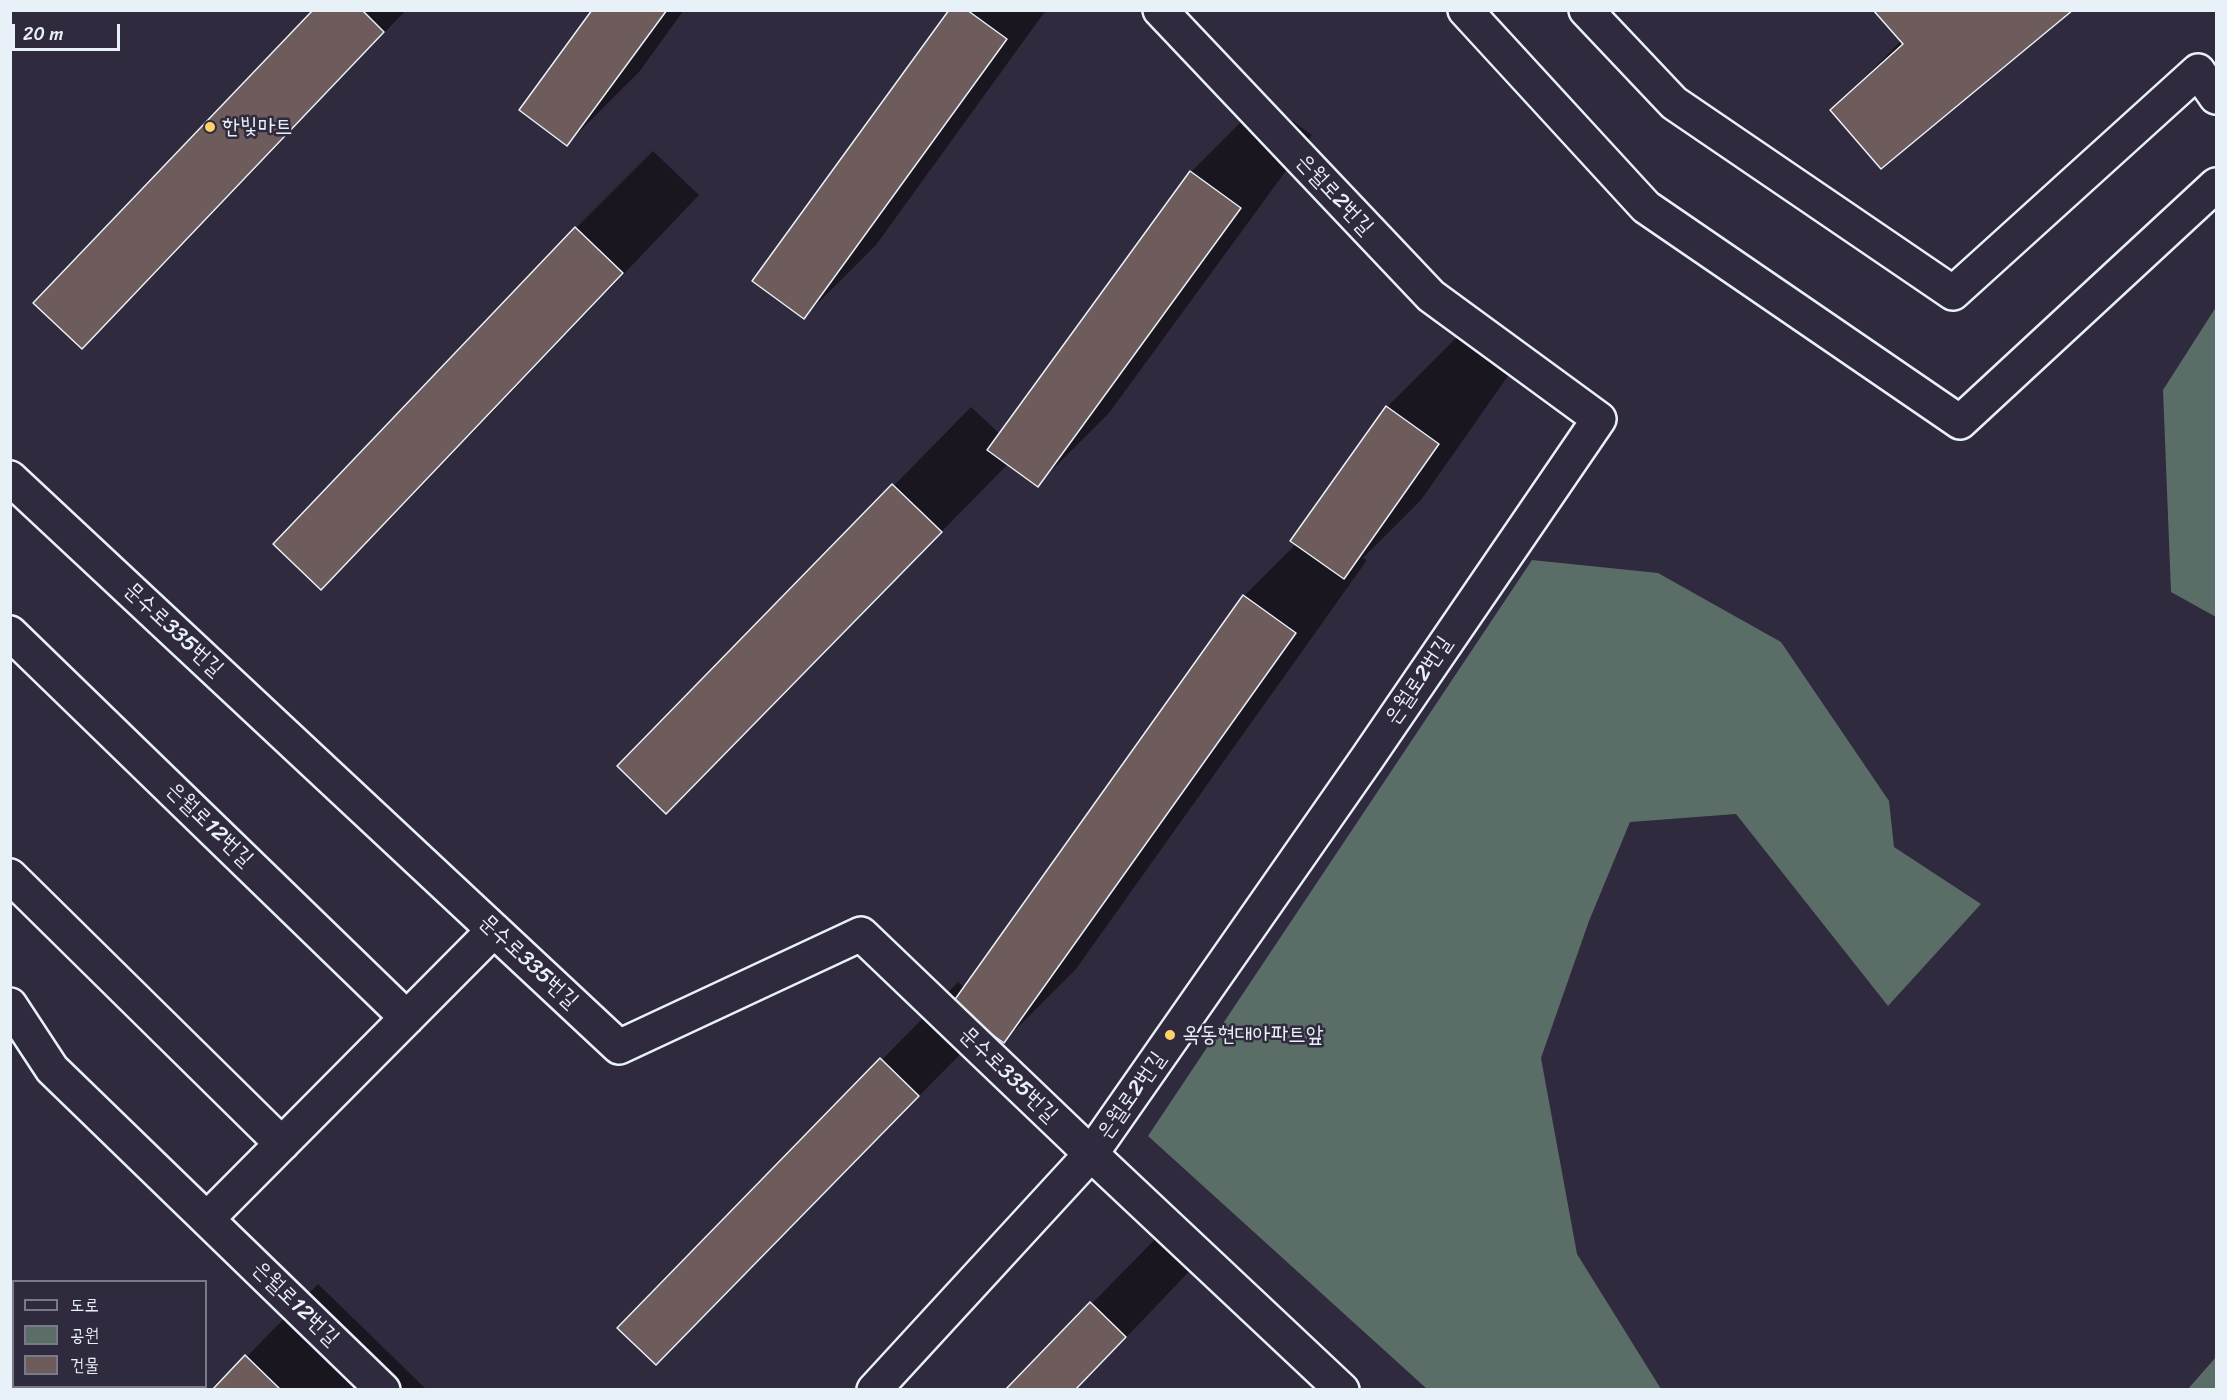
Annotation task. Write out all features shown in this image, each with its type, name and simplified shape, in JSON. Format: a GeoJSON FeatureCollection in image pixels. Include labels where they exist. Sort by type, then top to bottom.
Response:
{"type":"FeatureCollection","features":[{"type":"Feature","properties":{"kind":"street","name":"은월로2번길"},"geometry":{"type":"LineString","coordinates":[[1160,10],[1431,296],[1599,419],[1368,757],[1091,1154],[1342,1389]]}},
{"type":"Feature","properties":{"kind":"street"},"geometry":{"type":"LineString","coordinates":[[1465,10],[1646,207],[1960,422],[2217,185]]}},
{"type":"Feature","properties":{"kind":"street"},"geometry":{"type":"LineString","coordinates":[[1586,10],[1674,104],[1953,293],[2198,71],[2217,97]]}},
{"type":"Feature","properties":{"kind":"street","name":"문수로335번길"},"geometry":{"type":"LineString","coordinates":[[10,478],[619,1047],[861,934],[1091,1154]]}},
{"type":"Feature","properties":{"kind":"street","name":"은월로12번길"},"geometry":{"type":"LineString","coordinates":[[10,633],[407,1018]]}},
{"type":"Feature","properties":{"kind":"street"},"geometry":{"type":"LineString","coordinates":[[10,876],[282,1144]]}},
{"type":"Feature","properties":{"kind":"street"},"geometry":{"type":"LineString","coordinates":[[207,1219],[494,930]]}},
{"type":"Feature","properties":{"kind":"street","name":"은월로12번길"},"geometry":{"type":"LineString","coordinates":[[10,1005],[52,1069],[383,1389]]}},
{"type":"Feature","properties":{"kind":"street"},"geometry":{"type":"LineString","coordinates":[[874,1389],[1091,1154]]}},
{"type":"Feature","properties":{"kind":"green space"},"geometry":{"type":"Polygon","coordinates":[[[2216,307],[2216,617],[2171,592],[2163,390],[2216,307]]]}},
{"type":"Feature","properties":{"kind":"green space"},"geometry":{"type":"Polygon","coordinates":[[[1532,560],[1658,573],[1781,642],[1889,801],[1894,847],[1981,904],[1888,1006],[1736,814],[1630,822],[1589,921],[1541,1058],[1577,1254],[1661,1389],[1427,1389],[1148,1136],[1532,560]]]}},
{"type":"Feature","properties":{"kind":"green space"},"geometry":{"type":"Polygon","coordinates":[[[2216,1357],[2216,1389],[2188,1389],[2216,1357]]]}},
{"type":"Feature","properties":{"kind":"building"},"geometry":{"type":"Polygon","coordinates":[[[313,10],[362,10],[384,32],[82,349],[33,303],[313,10]]]}},
{"type":"Feature","properties":{"kind":"building"},"geometry":{"type":"Polygon","coordinates":[[[592,10],[667,10],[567,146],[519,110],[592,10]]]}},
{"type":"Feature","properties":{"kind":"building"},"geometry":{"type":"Polygon","coordinates":[[[949,10],[967,10],[1007,39],[804,319],[752,281],[949,10]]]}},
{"type":"Feature","properties":{"kind":"building"},"geometry":{"type":"Polygon","coordinates":[[[1873,10],[2073,10],[1881,169],[1830,110],[1903,44],[1873,10]]]}},
{"type":"Feature","properties":{"kind":"building"},"geometry":{"type":"Polygon","coordinates":[[[1190,171],[1241,208],[1038,487],[987,450],[1190,171]]]}},
{"type":"Feature","properties":{"kind":"building"},"geometry":{"type":"Polygon","coordinates":[[[575,227],[623,273],[321,590],[273,544],[575,227]]]}},
{"type":"Feature","properties":{"kind":"building"},"geometry":{"type":"Polygon","coordinates":[[[1386,406],[1439,444],[1344,579],[1290,541],[1386,406]]]}},
{"type":"Feature","properties":{"kind":"building"},"geometry":{"type":"Polygon","coordinates":[[[892,484],[942,532],[666,814],[617,766],[892,484]]]}},
{"type":"Feature","properties":{"kind":"building"},"geometry":{"type":"Polygon","coordinates":[[[1243,595],[1296,633],[1004,1043],[951,1005],[1243,595]]]}},
{"type":"Feature","properties":{"kind":"building"},"geometry":{"type":"Polygon","coordinates":[[[880,1058],[919,1096],[656,1365],[617,1328],[880,1058]]]}},
{"type":"Feature","properties":{"kind":"building"},"geometry":{"type":"Polygon","coordinates":[[[1090,1302],[1126,1337],[1075,1390],[1005,1390],[1090,1302]]]}},
{"type":"Feature","properties":{"kind":"building"},"geometry":{"type":"Polygon","coordinates":[[[245,1355],[281,1390],[212,1390],[245,1355]]]}},
{"type":"Feature","properties":{"kind":"place","name":"한빛마트"},"geometry":{"type":"Point","coordinates":[210,127]}},
{"type":"Feature","properties":{"kind":"place","name":"옥동현대아파트앞"},"geometry":{"type":"Point","coordinates":[1170,1035]}}]}
